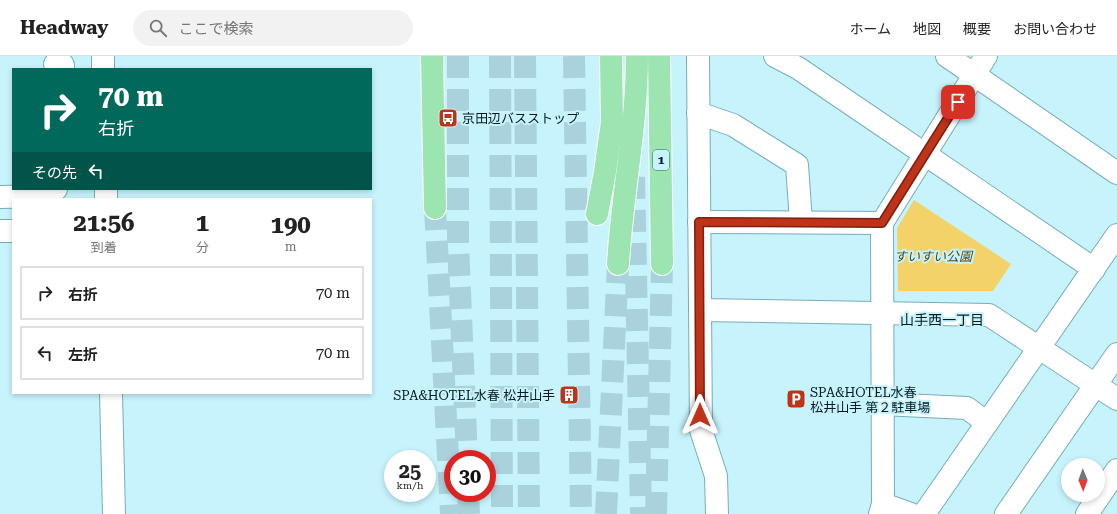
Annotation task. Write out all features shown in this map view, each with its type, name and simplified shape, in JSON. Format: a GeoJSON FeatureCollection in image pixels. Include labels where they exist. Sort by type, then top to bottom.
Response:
{"type":"FeatureCollection","features":[{"type":"Feature","properties":{"kind":"highway"},"geometry":{"type":"LineString","coordinates":[[432,56],[435,208]]}},
{"type":"Feature","properties":{"kind":"highway"},"geometry":{"type":"LineString","coordinates":[[596,214],[605,172],[612,122],[611,56]]}},
{"type":"Feature","properties":{"kind":"highway"},"geometry":{"type":"LineString","coordinates":[[618,264],[620,225],[634,130],[637,56]]}},
{"type":"Feature","properties":{"kind":"highway","name":"1"},"geometry":{"type":"LineString","coordinates":[[659,56],[662,264]]}},
{"type":"Feature","properties":{"kind":"street"},"geometry":{"type":"LineString","coordinates":[[103,56],[104,68]]}},
{"type":"Feature","properties":{"kind":"street"},"geometry":{"type":"LineString","coordinates":[[698,56],[701,430],[716,476],[717,514]]}},
{"type":"Feature","properties":{"kind":"street"},"geometry":{"type":"LineString","coordinates":[[775,56],[798,68],[1094,269]]}},
{"type":"Feature","properties":{"kind":"street"},"geometry":{"type":"LineString","coordinates":[[947,56],[1117,173]]}},
{"type":"Feature","properties":{"kind":"street"},"geometry":{"type":"LineString","coordinates":[[911,514],[881,509],[882,223],[986,56]]}},
{"type":"Feature","properties":{"kind":"street"},"geometry":{"type":"LineString","coordinates":[[698,113],[733,125],[796,165],[801,222]]}},
{"type":"Feature","properties":{"kind":"street"},"geometry":{"type":"LineString","coordinates":[[0,197],[49,196],[55,190]]}},
{"type":"Feature","properties":{"kind":"street"},"geometry":{"type":"LineString","coordinates":[[699,222],[882,223]]}},
{"type":"Feature","properties":{"kind":"street"},"geometry":{"type":"LineString","coordinates":[[0,231],[12,231]]}},
{"type":"Feature","properties":{"kind":"street"},"geometry":{"type":"LineString","coordinates":[[924,514],[1117,235]]}},
{"type":"Feature","properties":{"kind":"street"},"geometry":{"type":"LineString","coordinates":[[700,310],[989,315],[1117,399]]}},
{"type":"Feature","properties":{"kind":"street"},"geometry":{"type":"LineString","coordinates":[[1006,514],[1117,354]]}},
{"type":"Feature","properties":{"kind":"street"},"geometry":{"type":"LineString","coordinates":[[111,394],[114,514]]}},
{"type":"Feature","properties":{"kind":"street"},"geometry":{"type":"LineString","coordinates":[[882,404],[968,408],[987,423]]}},
{"type":"Feature","properties":{"kind":"street"},"geometry":{"type":"LineString","coordinates":[[1087,514],[1117,470]]}},
{"type":"Feature","properties":{"kind":"green space","name":"すいすい公園"},"geometry":{"type":"Polygon","coordinates":[[[914,200],[1011,264],[993,291],[898,291],[897,228],[914,200]]]}},
{"type":"Feature","properties":{"kind":"tunnel"},"geometry":{"type":"LineString","coordinates":[[458,56],[458,243],[467,450]]}},
{"type":"Feature","properties":{"kind":"tunnel"},"geometry":{"type":"LineString","coordinates":[[500,56],[502,514]]}},
{"type":"Feature","properties":{"kind":"tunnel"},"geometry":{"type":"LineString","coordinates":[[525,56],[529,514]]}},
{"type":"Feature","properties":{"kind":"tunnel"},"geometry":{"type":"LineString","coordinates":[[574,56],[581,514]]}},
{"type":"Feature","properties":{"kind":"tunnel"},"geometry":{"type":"LineString","coordinates":[[634,177],[641,514]]}},
{"type":"Feature","properties":{"kind":"tunnel"},"geometry":{"type":"LineString","coordinates":[[435,208],[451,514]]}},
{"type":"Feature","properties":{"kind":"tunnel"},"geometry":{"type":"LineString","coordinates":[[606,514],[618,264]]}},
{"type":"Feature","properties":{"kind":"tunnel"},"geometry":{"type":"LineString","coordinates":[[656,514],[662,264]]}},
{"type":"Feature","properties":{"kind":"tunnel"},"geometry":{"type":"LineString","coordinates":[[468,502],[469,514]]}},
{"type":"Feature","properties":{"kind":"place","name":"京田辺バスストップ"},"geometry":{"type":"Point","coordinates":[448,118]}},
{"type":"Feature","properties":{"kind":"place","name":"SPA&HOTEL水春 松井山手"},"geometry":{"type":"Point","coordinates":[569,395]}},
{"type":"Feature","properties":{"kind":"place","name":"SPA&HOTEL水春 松井山手 第２駐車場"},"geometry":{"type":"Point","coordinates":[796,399]}},
{"type":"Feature","properties":{"kind":"district","name":"山手西一丁目"},"geometry":{"type":"Point","coordinates":[942,320]}},
{"type":"Feature","properties":{"kind":"route"},"geometry":{"type":"LineString","coordinates":[[700,415],[699,222],[882,223],[958,102]]}}]}
